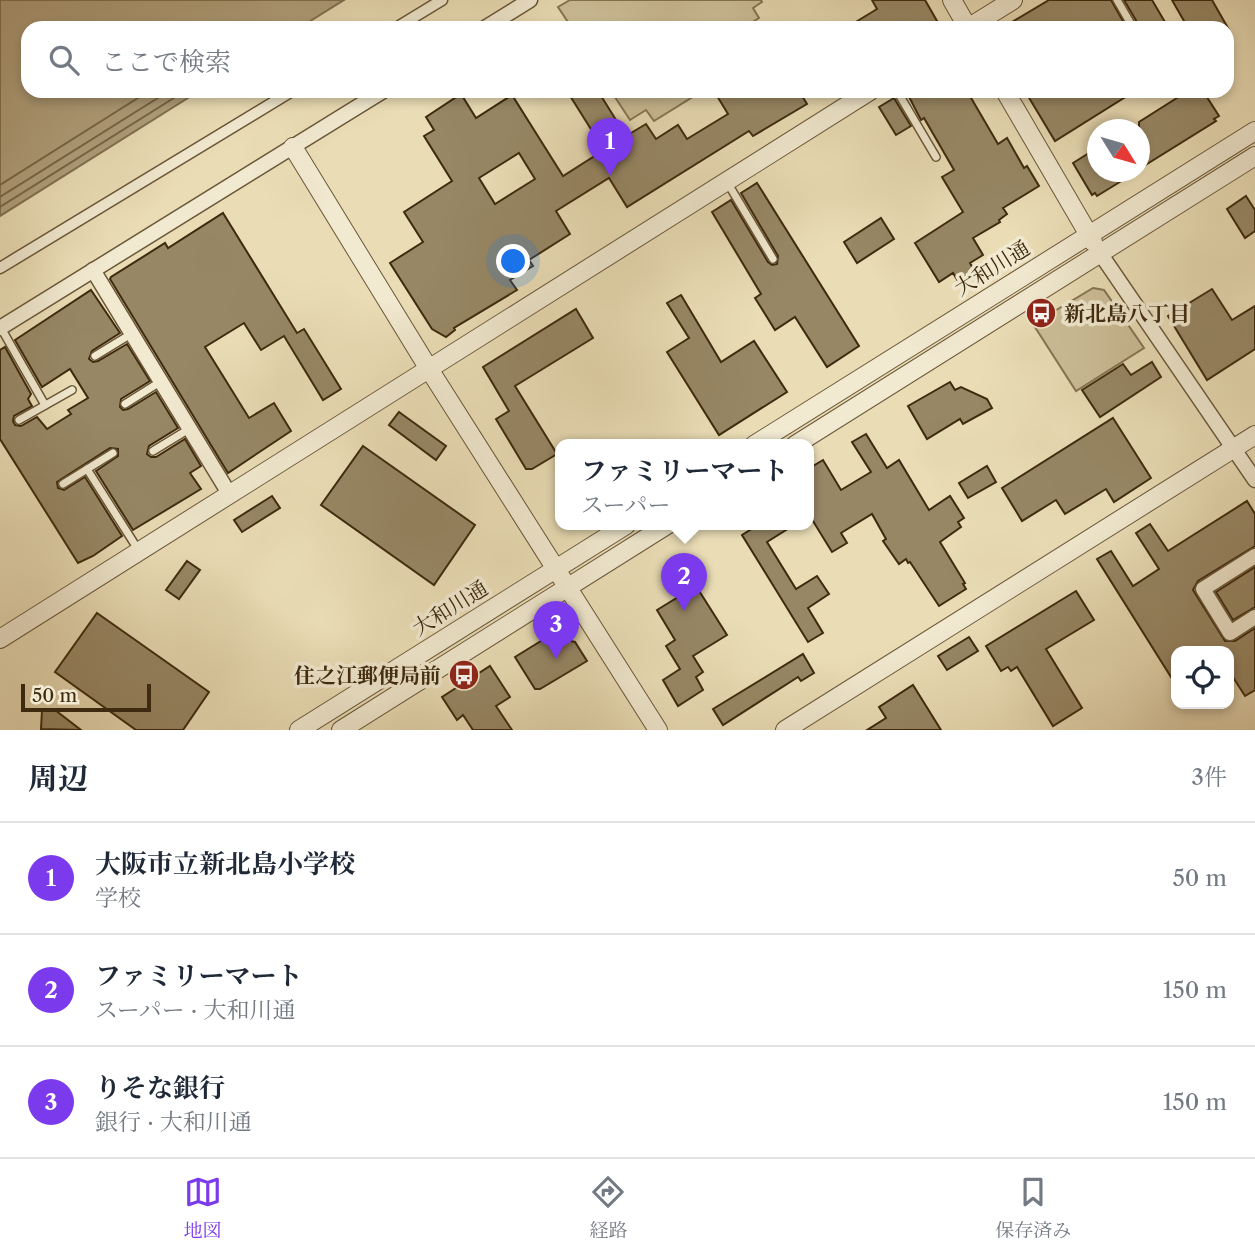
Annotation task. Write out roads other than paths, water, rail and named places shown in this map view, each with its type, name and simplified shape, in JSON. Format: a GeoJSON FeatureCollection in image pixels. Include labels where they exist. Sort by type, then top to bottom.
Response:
{"type":"FeatureCollection","features":[{"type":"Feature","properties":{"kind":"street"},"geometry":{"type":"LineString","coordinates":[[408,21],[442,0]]}},
{"type":"Feature","properties":{"kind":"street"},"geometry":{"type":"LineString","coordinates":[[496,21],[530,0]]}},
{"type":"Feature","properties":{"kind":"street"},"geometry":{"type":"LineString","coordinates":[[952,0],[964,21]]}},
{"type":"Feature","properties":{"kind":"street"},"geometry":{"type":"LineString","coordinates":[[979,21],[1013,0]]}},
{"type":"Feature","properties":{"kind":"street"},"geometry":{"type":"LineString","coordinates":[[0,268],[280,98]]}},
{"type":"Feature","properties":{"kind":"street"},"geometry":{"type":"LineString","coordinates":[[0,328],[372,98]]}},
{"type":"Feature","properties":{"kind":"street"},"geometry":{"type":"LineString","coordinates":[[0,639],[859,98]]}},
{"type":"Feature","properties":{"kind":"street"},"geometry":{"type":"LineString","coordinates":[[1009,98],[1088,235],[1255,480]]}},
{"type":"Feature","properties":{"kind":"street","name":"大和川通"},"geometry":{"type":"LineString","coordinates":[[764,439],[1255,131]]}},
{"type":"Feature","properties":{"kind":"street"},"geometry":{"type":"LineString","coordinates":[[293,147],[429,369],[658,730]]}},
{"type":"Feature","properties":{"kind":"street"},"geometry":{"type":"LineString","coordinates":[[806,439],[1255,156]]}},
{"type":"Feature","properties":{"kind":"street"},"geometry":{"type":"LineString","coordinates":[[93,270],[230,495]]}},
{"type":"Feature","properties":{"kind":"street"},"geometry":{"type":"LineString","coordinates":[[785,730],[1255,435]]}},
{"type":"Feature","properties":{"kind":"street","name":"大和川通"},"geometry":{"type":"LineString","coordinates":[[299,730],[618,530]]}},
{"type":"Feature","properties":{"kind":"street"},"geometry":{"type":"LineString","coordinates":[[341,730],[659,530]]}},
{"type":"Feature","properties":{"kind":"street"},"geometry":{"type":"LineString","coordinates":[[1255,556],[1203,589],[1230,633],[1255,617]]}},
{"type":"Feature","properties":{"kind":"lane"},"geometry":{"type":"LineString","coordinates":[[1117,0],[1129,21]]}},
{"type":"Feature","properties":{"kind":"lane"},"geometry":{"type":"LineString","coordinates":[[901,98],[936,157]]}},
{"type":"Feature","properties":{"kind":"lane"},"geometry":{"type":"LineString","coordinates":[[727,181],[773,259]]}},
{"type":"Feature","properties":{"kind":"lane"},"geometry":{"type":"LineString","coordinates":[[0,328],[45,405]]}},
{"type":"Feature","properties":{"kind":"lane"},"geometry":{"type":"LineString","coordinates":[[95,356],[132,333]]}},
{"type":"Feature","properties":{"kind":"lane"},"geometry":{"type":"LineString","coordinates":[[125,404],[161,382]]}},
{"type":"Feature","properties":{"kind":"lane"},"geometry":{"type":"LineString","coordinates":[[19,420],[72,390]]}},
{"type":"Feature","properties":{"kind":"lane"},"geometry":{"type":"LineString","coordinates":[[153,451],[190,428]]}},
{"type":"Feature","properties":{"kind":"lane"},"geometry":{"type":"LineString","coordinates":[[62,484],[113,453]]}},
{"type":"Feature","properties":{"kind":"lane"},"geometry":{"type":"LineString","coordinates":[[87,469],[139,552]]}},
{"type":"Feature","properties":{"kind":"water"},"geometry":{"type":"Polygon","coordinates":[[[0,0],[344,0],[310,21],[21,21],[21,98],[188,98],[0,216],[0,0]]]}},
{"type":"Feature","properties":{"kind":"place","name":"大阪市立新北島小学校"},"geometry":{"type":"Point","coordinates":[610,176]}},
{"type":"Feature","properties":{"kind":"place","name":"新北島八丁目"},"geometry":{"type":"Point","coordinates":[1041,313]}},
{"type":"Feature","properties":{"kind":"place","name":"ファミリーマート"},"geometry":{"type":"Point","coordinates":[684,611]}},
{"type":"Feature","properties":{"kind":"place","name":"りそな銀行"},"geometry":{"type":"Point","coordinates":[556,659]}},
{"type":"Feature","properties":{"kind":"place","name":"住之江郵便局前"},"geometry":{"type":"Point","coordinates":[464,675]}}]}
